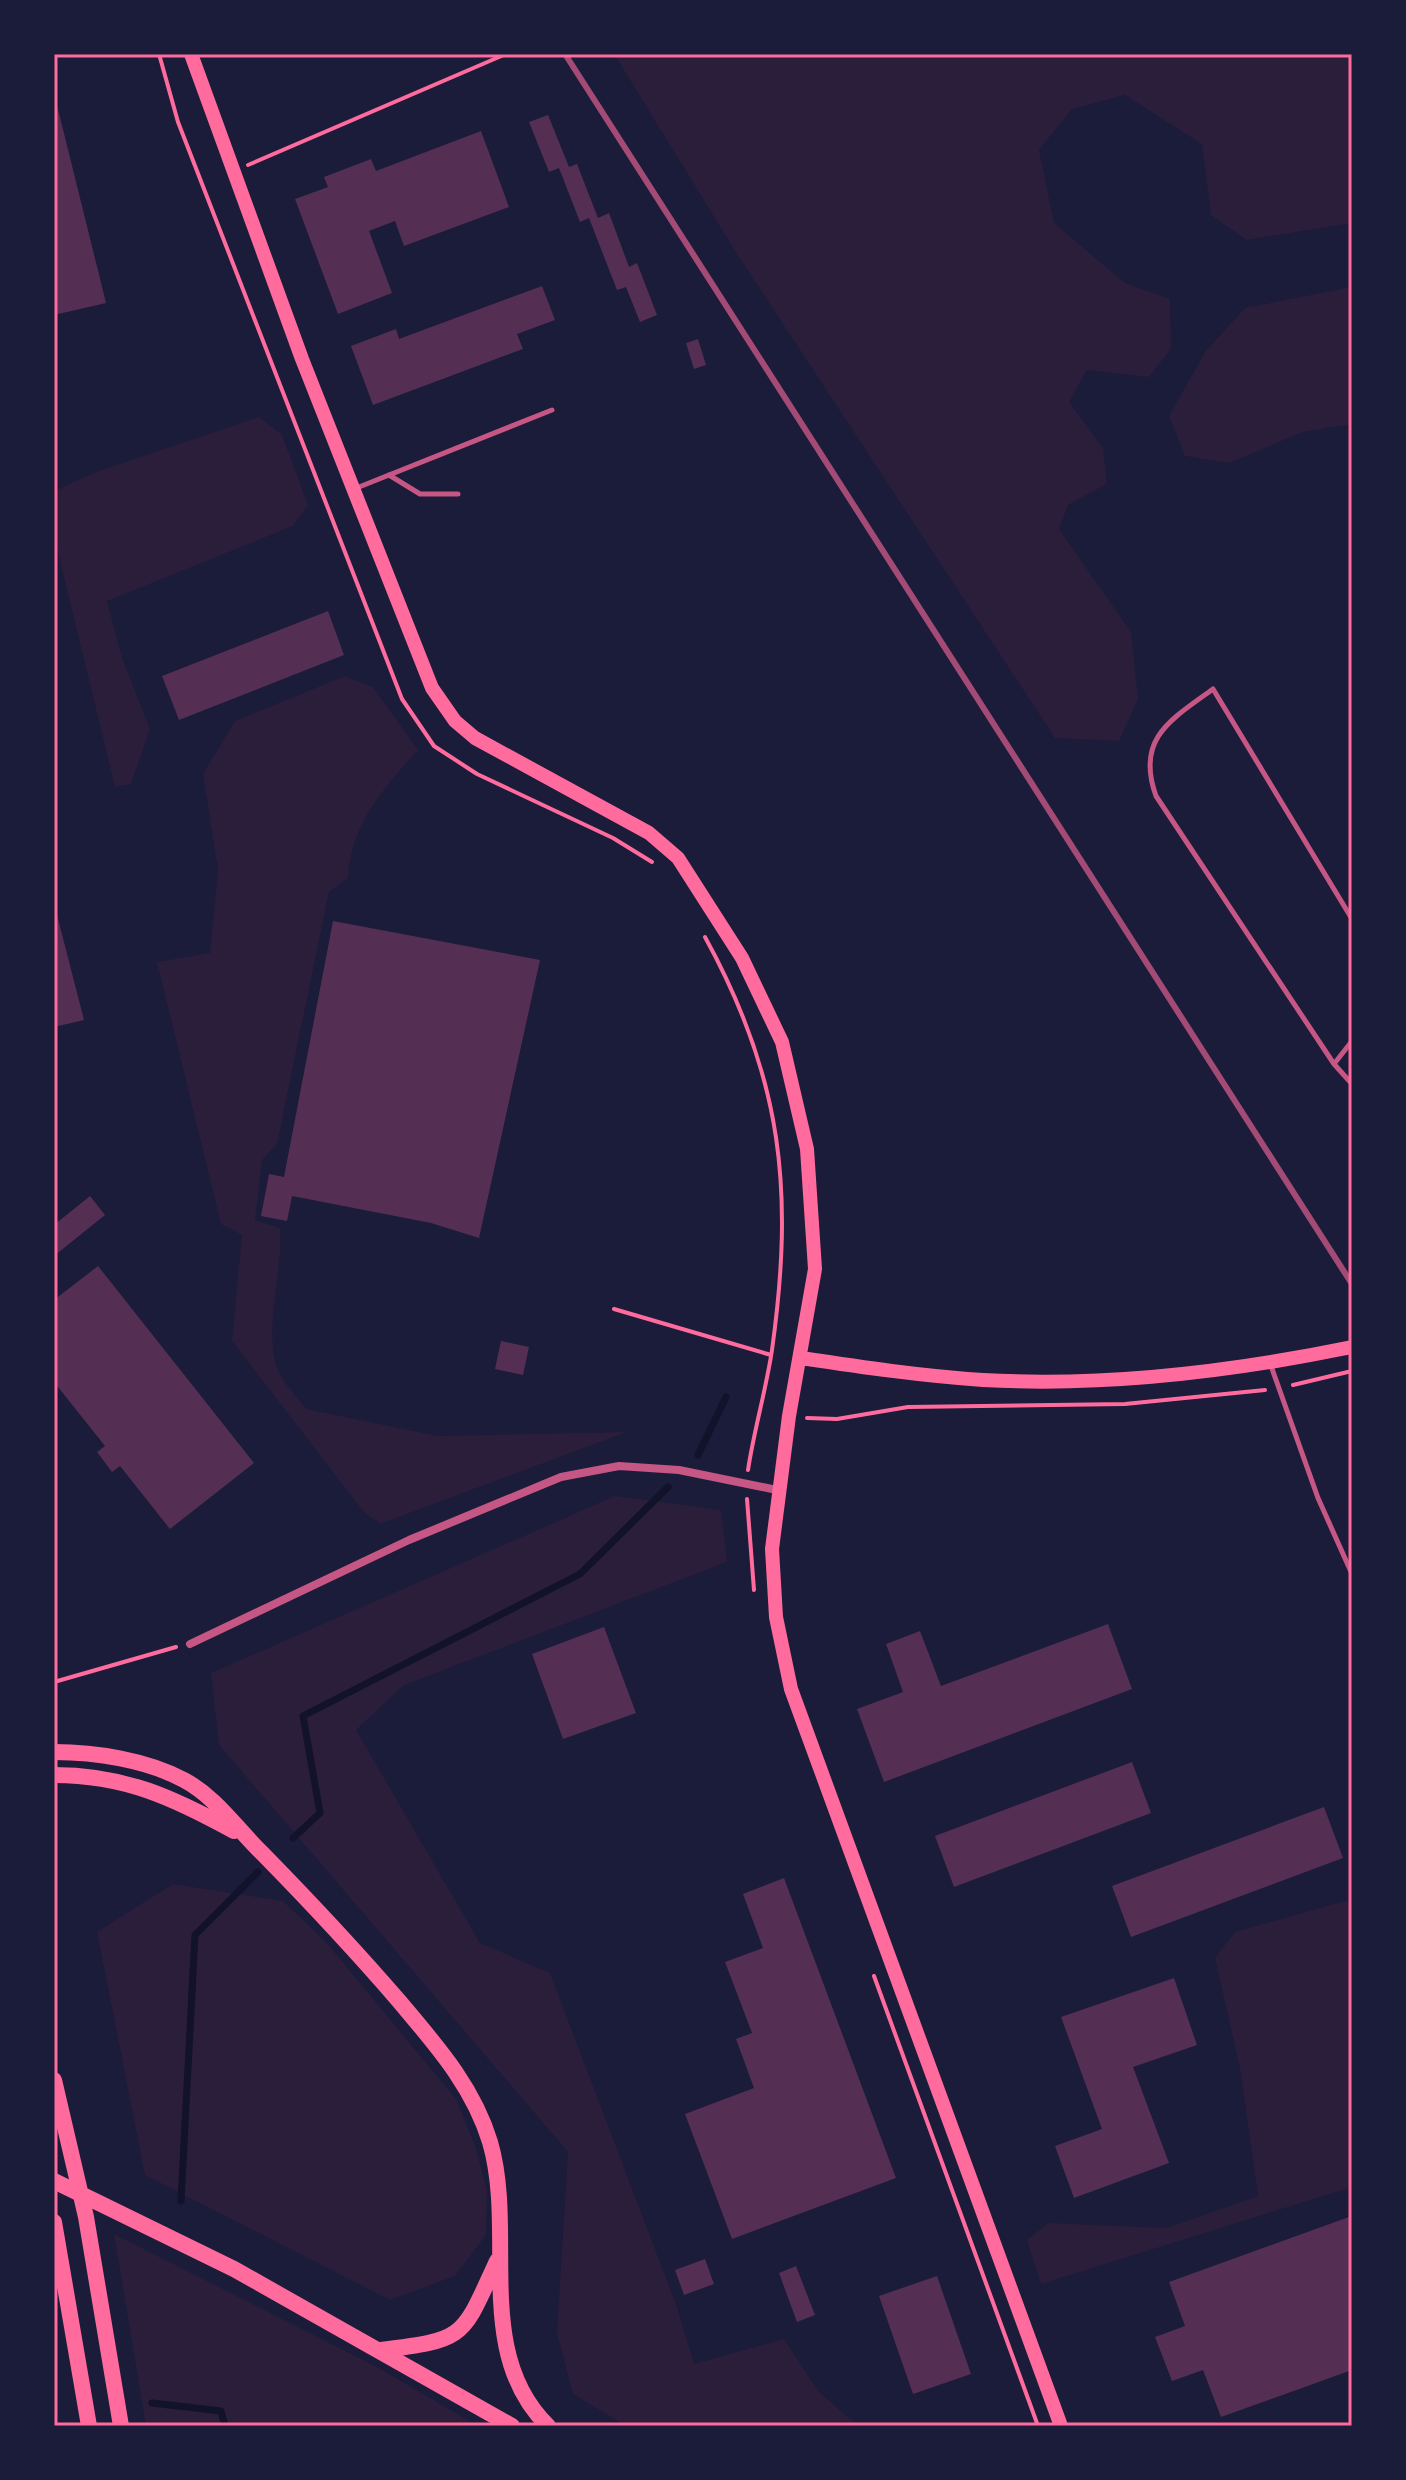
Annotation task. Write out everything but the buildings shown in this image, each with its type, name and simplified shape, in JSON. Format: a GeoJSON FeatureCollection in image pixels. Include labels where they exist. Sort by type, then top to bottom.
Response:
{"type":"FeatureCollection","features":[{"type":"Feature","properties":{"kind":"highway"},"geometry":{"type":"LineString","coordinates":[[54,1741],[74,1752]]}},
{"type":"Feature","properties":{"kind":"highway"},"geometry":{"type":"LineString","coordinates":[[54,1752],[74,1752],[136,1763],[183,1779],[213,1801],[338,1930],[449,2060],[466,2087],[490,2141],[495,2163],[500,2206],[499,2258],[504,2334],[514,2376],[527,2406],[548,2426]]}},
{"type":"Feature","properties":{"kind":"highway"},"geometry":{"type":"LineString","coordinates":[[54,1775],[76,1775],[152,1789],[246,1838]]}},
{"type":"Feature","properties":{"kind":"highway"},"geometry":{"type":"LineString","coordinates":[[54,2080],[86,2217],[121,2426]]}},
{"type":"Feature","properties":{"kind":"highway"},"geometry":{"type":"LineString","coordinates":[[54,2181],[234,2269],[512,2426]]}},
{"type":"Feature","properties":{"kind":"highway"},"geometry":{"type":"LineString","coordinates":[[54,2222],[89,2426]]}},
{"type":"Feature","properties":{"kind":"highway"},"geometry":{"type":"LineString","coordinates":[[381,2350],[438,2344],[467,2325],[499,2258]]}},
{"type":"Feature","properties":{"kind":"main road"},"geometry":{"type":"LineString","coordinates":[[191,54],[353,489],[432,688],[455,721],[475,738],[649,833],[678,858],[742,958],[782,1042],[807,1149],[815,1269],[777,1490],[772,1549],[775,1604],[791,1689],[1061,2426]]}},
{"type":"Feature","properties":{"kind":"main road"},"geometry":{"type":"LineString","coordinates":[[801,1358],[902,1372],[1042,1381],[1144,1379],[1352,1347]]}},
{"type":"Feature","properties":{"kind":"street"},"geometry":{"type":"LineString","coordinates":[[190,1644],[409,1540],[561,1477],[619,1466],[679,1470],[777,1490]]}},
{"type":"Feature","properties":{"kind":"lane"},"geometry":{"type":"LineString","coordinates":[[353,489],[552,410]]}},
{"type":"Feature","properties":{"kind":"lane"},"geometry":{"type":"LineString","coordinates":[[389,475],[420,494],[458,494]]}},
{"type":"Feature","properties":{"kind":"lane"},"geometry":{"type":"LineString","coordinates":[[1352,919],[1213,689],[1168,722],[1155,737],[1150,757],[1150,778],[1156,796],[1334,1064],[1352,1084]]}},
{"type":"Feature","properties":{"kind":"lane"},"geometry":{"type":"LineString","coordinates":[[1334,1064],[1352,1041]]}},
{"type":"Feature","properties":{"kind":"lane"},"geometry":{"type":"LineString","coordinates":[[1270,1362],[1318,1498],[1352,1574]]}},
{"type":"Feature","properties":{"kind":"path"},"geometry":{"type":"LineString","coordinates":[[159,54],[178,122],[402,699],[434,746],[477,774],[613,838],[659,867]]}},
{"type":"Feature","properties":{"kind":"path"},"geometry":{"type":"LineString","coordinates":[[235,171],[506,54]]}},
{"type":"Feature","properties":{"kind":"path"},"geometry":{"type":"LineString","coordinates":[[700,929],[731,985],[766,1077],[782,1160],[785,1226],[771,1355],[746,1483],[754,1592]]}},
{"type":"Feature","properties":{"kind":"path"},"geometry":{"type":"LineString","coordinates":[[614,1309],[771,1355]]}},
{"type":"Feature","properties":{"kind":"path"},"geometry":{"type":"LineString","coordinates":[[758,1410],[789,1416],[837,1419],[908,1407],[1125,1404],[1279,1388],[1352,1371]]}},
{"type":"Feature","properties":{"kind":"path"},"geometry":{"type":"LineString","coordinates":[[54,1681],[190,1644]]}},
{"type":"Feature","properties":{"kind":"path"},"geometry":{"type":"LineString","coordinates":[[870,1965],[1038,2426]]}},
{"type":"Feature","properties":{"kind":"shaded area"},"geometry":{"type":"Polygon","coordinates":[[[614,54],[1352,54],[1352,223],[1246,240],[1211,215],[1202,144],[1125,95],[1072,109],[1039,150],[1054,223],[1125,283],[1170,299],[1171,349],[1149,377],[1087,370],[1069,402],[1103,448],[1107,484],[1068,505],[1059,529],[1131,632],[1138,699],[1119,741],[1055,738],[737,254],[614,54]]]}},
{"type":"Feature","properties":{"kind":"shaded area"},"geometry":{"type":"Polygon","coordinates":[[[1352,287],[1352,424],[1303,432],[1229,463],[1185,456],[1169,416],[1205,352],[1245,308],[1352,287]]]}},
{"type":"Feature","properties":{"kind":"shaded area"},"geometry":{"type":"Polygon","coordinates":[[[259,417],[282,435],[308,505],[293,526],[107,601],[122,658],[150,729],[131,784],[115,787],[54,536],[54,491],[99,471],[259,417]]]}},
{"type":"Feature","properties":{"kind":"shaded area"},"geometry":{"type":"Polygon","coordinates":[[[345,676],[373,687],[418,750],[371,808],[355,841],[348,878],[329,892],[277,1144],[262,1160],[255,1220],[280,1228],[272,1328],[277,1367],[306,1409],[438,1436],[627,1432],[380,1524],[363,1511],[232,1341],[242,1235],[221,1224],[157,962],[210,953],[218,870],[203,774],[235,721],[345,676]]]}},
{"type":"Feature","properties":{"kind":"shaded area"},"geometry":{"type":"Polygon","coordinates":[[[615,1496],[721,1510],[727,1562],[404,1685],[356,1730],[480,1943],[550,1973],[677,2307],[694,2364],[784,2339],[818,2391],[858,2426],[626,2426],[573,2394],[557,2333],[568,2152],[219,1745],[211,1673],[615,1496]]]}},
{"type":"Feature","properties":{"kind":"shaded area"},"geometry":{"type":"Polygon","coordinates":[[[173,1884],[283,1901],[326,1942],[456,2099],[476,2148],[487,2191],[486,2235],[455,2276],[390,2300],[145,2175],[97,1932],[173,1884]]]}},
{"type":"Feature","properties":{"kind":"shaded area"},"geometry":{"type":"Polygon","coordinates":[[[1352,1899],[1352,2187],[1041,2284],[1027,2240],[1048,2223],[1167,2228],[1258,2196],[1240,2068],[1215,1958],[1235,1932],[1352,1899]]]}},
{"type":"Feature","properties":{"kind":"shaded area"},"geometry":{"type":"Polygon","coordinates":[[[114,2234],[375,2366],[478,2426],[146,2426],[114,2234]]]}},
{"type":"Feature","properties":{"kind":"waterway"},"geometry":{"type":"LineString","coordinates":[[698,1455],[726,1397]]}},
{"type":"Feature","properties":{"kind":"waterway"},"geometry":{"type":"LineString","coordinates":[[293,1838],[320,1813],[303,1716],[580,1574],[668,1487]]}},
{"type":"Feature","properties":{"kind":"waterway"},"geometry":{"type":"LineString","coordinates":[[181,2201],[195,1935],[258,1872]]}},
{"type":"Feature","properties":{"kind":"waterway"},"geometry":{"type":"LineString","coordinates":[[152,2403],[221,2411],[225,2426]]}},
{"type":"Feature","properties":{"kind":"railway"},"geometry":{"type":"LineString","coordinates":[[565,54],[1352,1284]]}}]}
